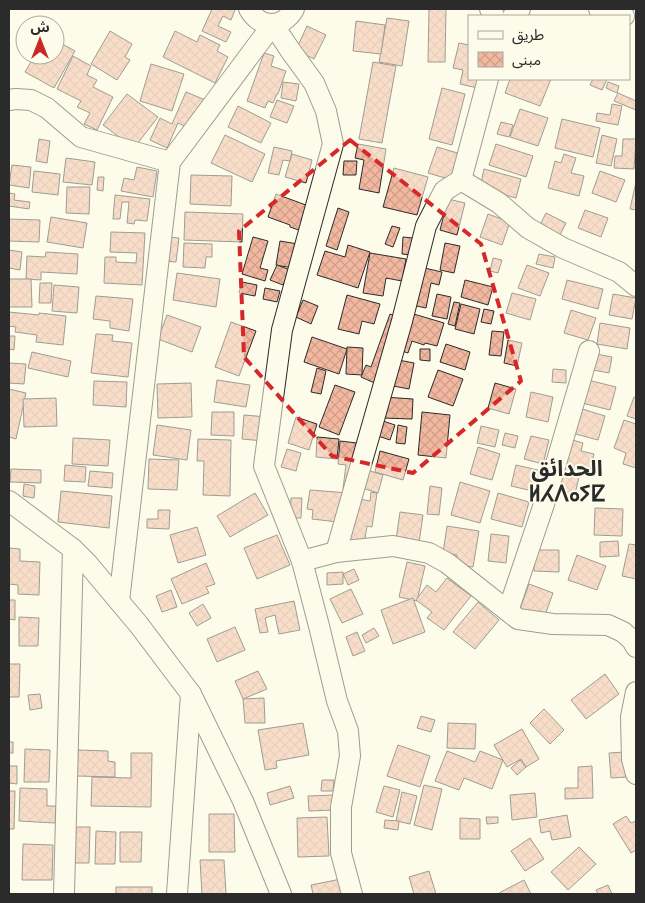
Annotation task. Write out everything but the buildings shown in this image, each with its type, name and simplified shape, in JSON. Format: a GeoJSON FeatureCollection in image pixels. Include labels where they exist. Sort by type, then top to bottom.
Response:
{"type":"FeatureCollection","features":[{"type":"Feature","properties":{"kind":"street"},"geometry":{"type":"LineString","coordinates":[[249,9],[258,20],[273,24],[285,20],[294,9]]}},
{"type":"Feature","properties":{"kind":"street"},"geometry":{"type":"LineString","coordinates":[[599,9],[620,15]]}},
{"type":"Feature","properties":{"kind":"street"},"geometry":{"type":"LineString","coordinates":[[119,601],[170,162],[273,24]]}},
{"type":"Feature","properties":{"kind":"street"},"geometry":{"type":"LineString","coordinates":[[273,24],[314,83],[326,111],[334,144],[282,330],[264,466],[302,561],[337,700],[348,731],[350,756],[341,807],[341,853],[352,894]]}},
{"type":"Feature","properties":{"kind":"street"},"geometry":{"type":"LineString","coordinates":[[336,552],[402,321],[426,226],[444,191],[461,180],[488,80]]}},
{"type":"Feature","properties":{"kind":"street"},"geometry":{"type":"LineString","coordinates":[[9,100],[31,100],[47,108],[81,137],[170,162]]}},
{"type":"Feature","properties":{"kind":"street"},"geometry":{"type":"LineString","coordinates":[[461,180],[499,203],[528,228],[564,248],[619,272],[636,286]]}},
{"type":"Feature","properties":{"kind":"street"},"geometry":{"type":"LineString","coordinates":[[508,611],[545,501],[589,351]]}},
{"type":"Feature","properties":{"kind":"street"},"geometry":{"type":"LineString","coordinates":[[9,501],[73,549],[87,563],[139,625],[191,694],[244,801],[281,894]]}},
{"type":"Feature","properties":{"kind":"street"},"geometry":{"type":"LineString","coordinates":[[302,561],[336,552],[393,546],[429,553],[447,563],[518,619],[553,624],[608,625],[623,632],[632,640],[636,647]]}},
{"type":"Feature","properties":{"kind":"street"},"geometry":{"type":"LineString","coordinates":[[64,894],[73,549]]}},
{"type":"Feature","properties":{"kind":"street"},"geometry":{"type":"LineString","coordinates":[[636,692],[631,717],[632,759],[636,774]]}},
{"type":"Feature","properties":{"kind":"street"},"geometry":{"type":"LineString","coordinates":[[177,894],[191,694]]}},
{"type":"Feature","properties":{"kind":"highlighted area"},"geometry":{"type":"Polygon","coordinates":[[[350,140],[481,244],[521,381],[413,473],[332,456],[244,357],[239,231],[350,140]]]}},
{"type":"Feature","properties":{"kind":"district","name":"الحدائق ⵍⵃⴷⴰⵢⵇ"},"geometry":{"type":"Point","coordinates":[567,480]}}]}
